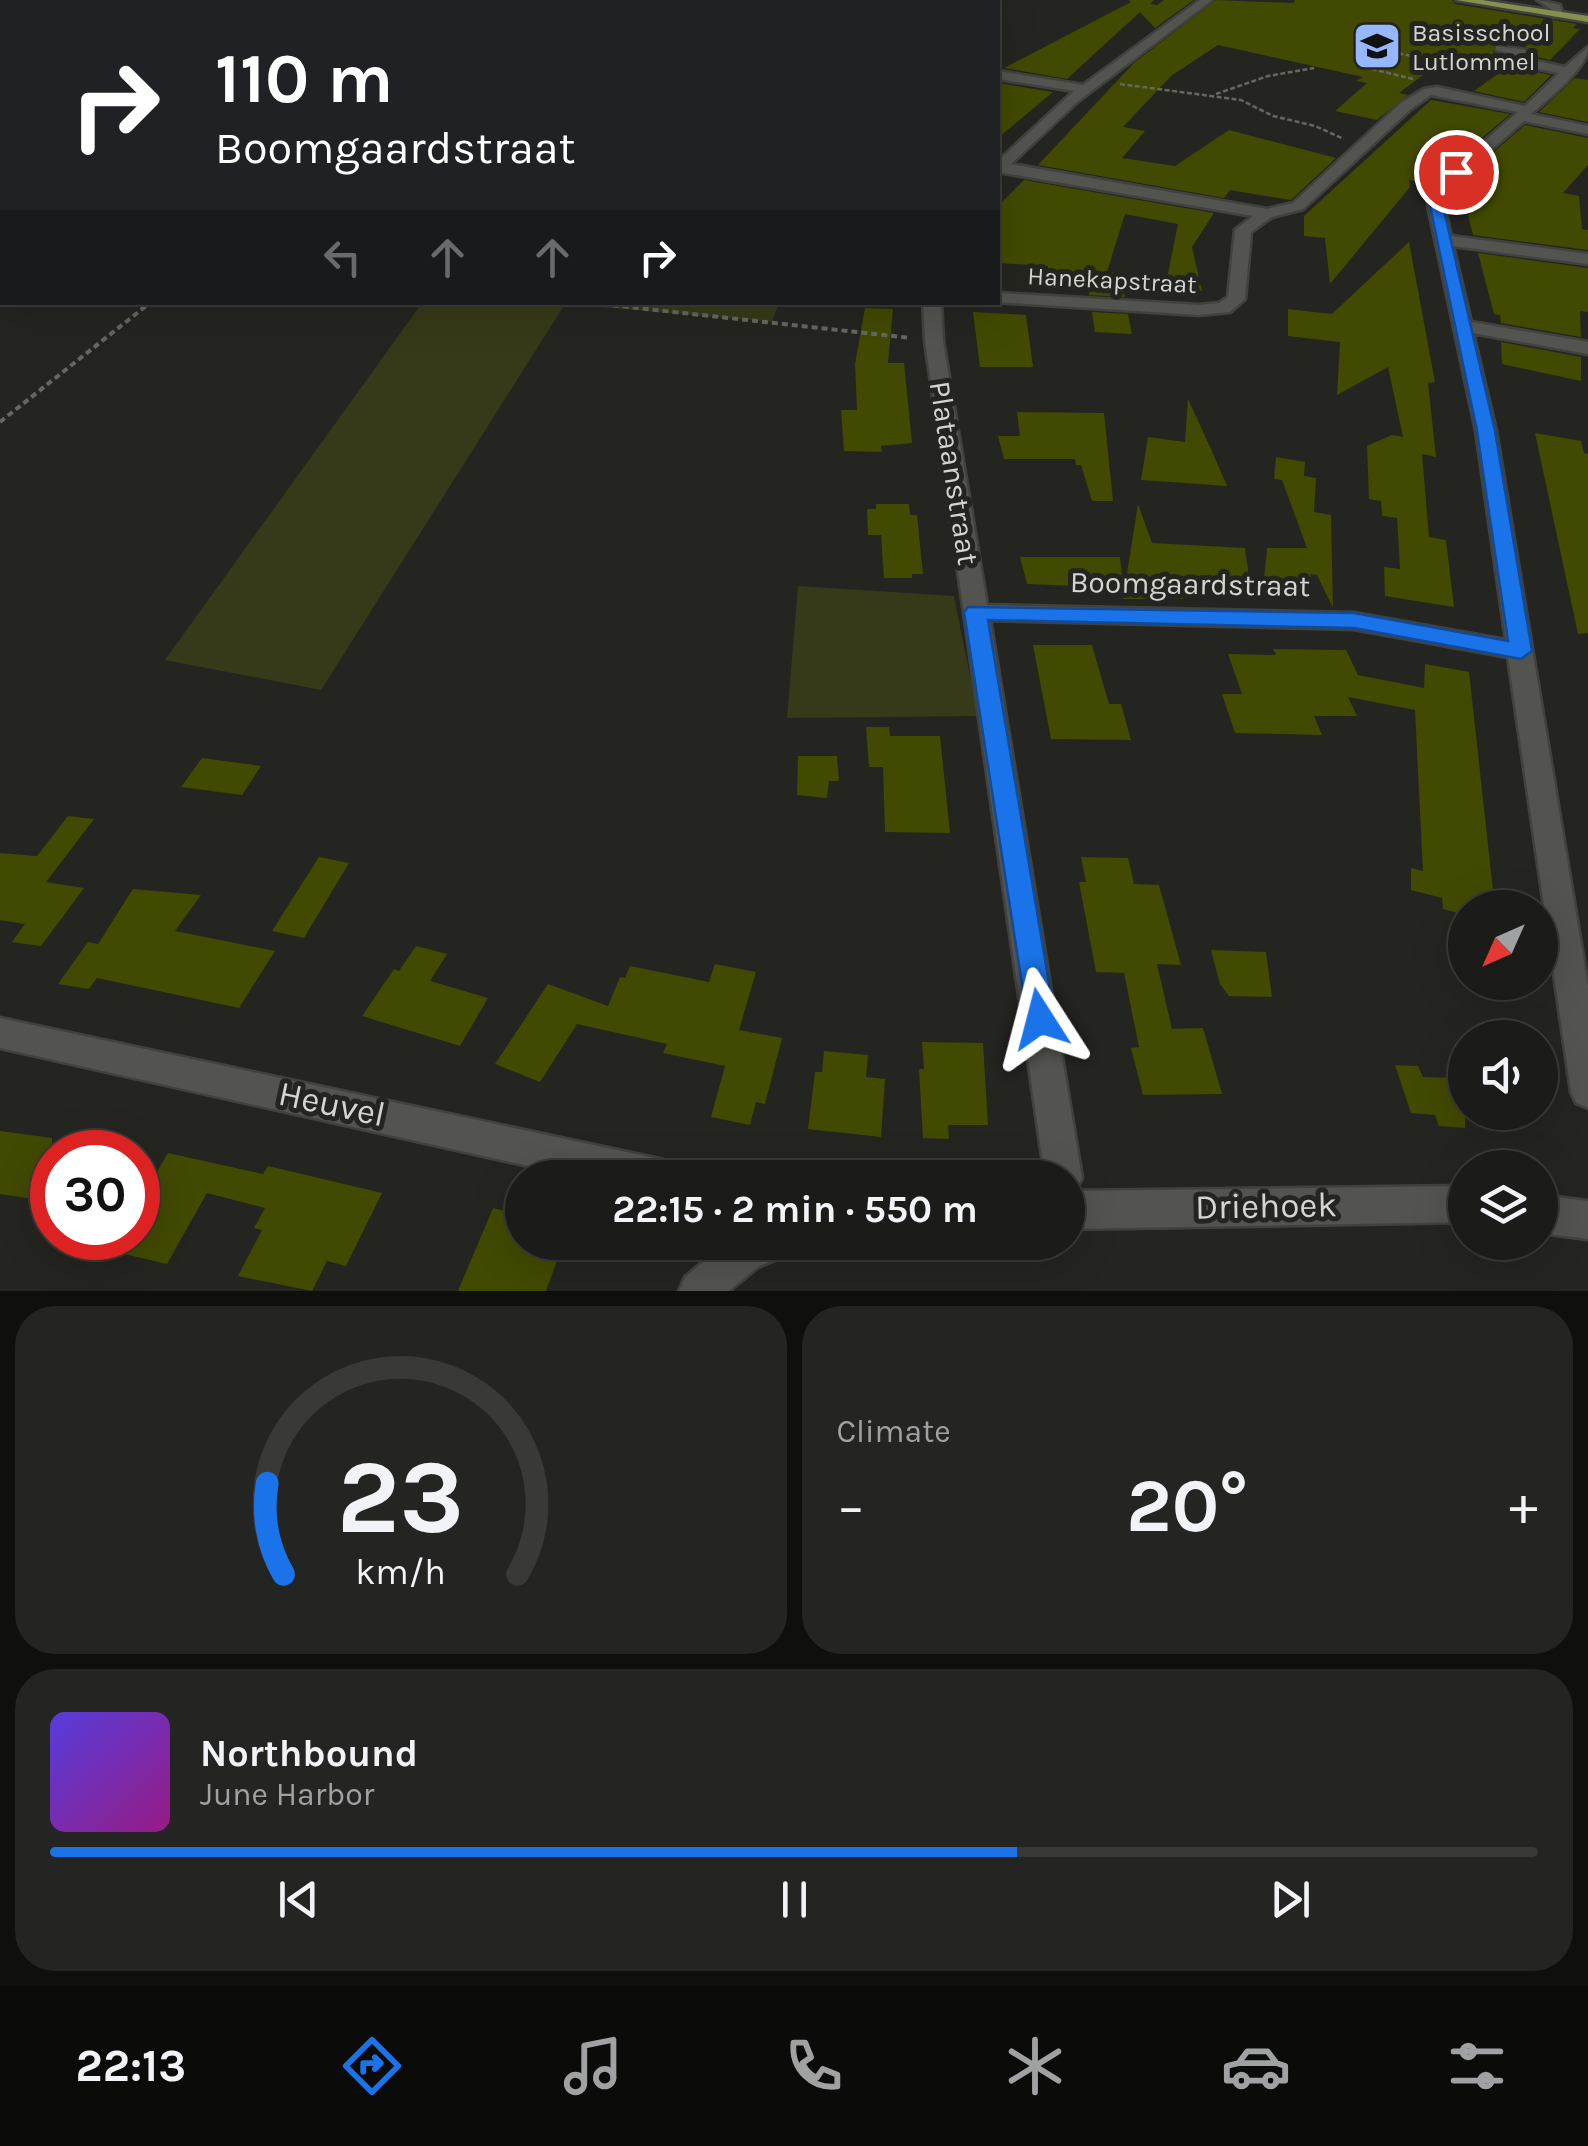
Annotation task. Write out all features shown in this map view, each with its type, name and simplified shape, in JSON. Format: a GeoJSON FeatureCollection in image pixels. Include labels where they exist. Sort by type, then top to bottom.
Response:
{"type":"FeatureCollection","features":[{"type":"Feature","properties":{"kind":"main road"},"geometry":{"type":"LineString","coordinates":[[1461,0],[1588,19]]}},
{"type":"Feature","properties":{"kind":"street"},"geometry":{"type":"LineString","coordinates":[[1000,166],[1084,89],[1206,0]]}},
{"type":"Feature","properties":{"kind":"street"},"geometry":{"type":"LineString","coordinates":[[1542,0],[1556,7],[1558,14]]}},
{"type":"Feature","properties":{"kind":"street"},"geometry":{"type":"LineString","coordinates":[[1500,48],[1522,52],[1513,60],[1570,72]]}},
{"type":"Feature","properties":{"kind":"street"},"geometry":{"type":"LineString","coordinates":[[1588,51],[1570,72],[1444,183],[1436,206],[1486,431],[1588,1092]]}},
{"type":"Feature","properties":{"kind":"street"},"geometry":{"type":"LineString","coordinates":[[1000,75],[1084,89]]}},
{"type":"Feature","properties":{"kind":"street"},"geometry":{"type":"LineString","coordinates":[[1000,167],[1267,214],[1298,206],[1428,92],[1588,130]]}},
{"type":"Feature","properties":{"kind":"street","name":"Hanekapstraat"},"geometry":{"type":"LineString","coordinates":[[1000,298],[1198,310],[1224,308],[1236,298],[1243,230],[1267,214]]}},
{"type":"Feature","properties":{"kind":"street"},"geometry":{"type":"LineString","coordinates":[[1443,240],[1588,259]]}},
{"type":"Feature","properties":{"kind":"street","name":"Plataanstraat"},"geometry":{"type":"LineString","coordinates":[[932,305],[934,341],[1061,1160]]}},
{"type":"Feature","properties":{"kind":"street"},"geometry":{"type":"LineString","coordinates":[[1462,326],[1588,348]]}},
{"type":"Feature","properties":{"kind":"street","name":"Boomgaardstraat"},"geometry":{"type":"LineString","coordinates":[[976,612],[1354,620],[1521,651]]}},
{"type":"Feature","properties":{"kind":"street","name":"Heuvel"},"geometry":{"type":"LineString","coordinates":[[0,1032],[582,1160]]}},
{"type":"Feature","properties":{"kind":"street","name":"Driehoek"},"geometry":{"type":"LineString","coordinates":[[1085,1199],[1448,1204]]}},
{"type":"Feature","properties":{"kind":"street"},"geometry":{"type":"LineString","coordinates":[[1558,1216],[1588,1220]]}},
{"type":"Feature","properties":{"kind":"street"},"geometry":{"type":"LineString","coordinates":[[698,1291],[734,1260]]}},
{"type":"Feature","properties":{"kind":"path"},"geometry":{"type":"LineString","coordinates":[[1422,80],[1372,68],[1392,52],[1455,65]]}},
{"type":"Feature","properties":{"kind":"path"},"geometry":{"type":"LineString","coordinates":[[1208,95],[1268,76],[1314,68]]}},
{"type":"Feature","properties":{"kind":"path"},"geometry":{"type":"LineString","coordinates":[[1098,79],[1146,90],[1208,95],[1256,105],[1274,116],[1315,126],[1362,146]]}},
{"type":"Feature","properties":{"kind":"path"},"geometry":{"type":"LineString","coordinates":[[0,422],[147,305]]}},
{"type":"Feature","properties":{"kind":"path"},"geometry":{"type":"LineString","coordinates":[[610,305],[934,341]]}},
{"type":"Feature","properties":{"kind":"green space"},"geometry":{"type":"Polygon","coordinates":[[[421,305],[564,305],[321,690],[165,660],[421,305]]]}},
{"type":"Feature","properties":{"kind":"green space"},"geometry":{"type":"Polygon","coordinates":[[[576,305],[778,305],[772,322],[576,305]]]}},
{"type":"Feature","properties":{"kind":"green space"},"geometry":{"type":"Polygon","coordinates":[[[798,586],[954,596],[978,716],[787,718],[798,586]]]}},
{"type":"Feature","properties":{"kind":"building"},"geometry":{"type":"Polygon","coordinates":[[[1128,0],[1154,0],[1150,4],[1157,5],[1164,0],[1194,0],[1155,28],[1140,12],[1067,79],[1004,68],[1131,2],[1128,0]]]}},
{"type":"Feature","properties":{"kind":"building"},"geometry":{"type":"Polygon","coordinates":[[[1216,0],[1452,0],[1455,4],[1577,24],[1573,28],[1580,29],[1550,60],[1528,55],[1526,46],[1494,43],[1493,52],[1508,57],[1508,67],[1551,75],[1524,102],[1474,91],[1506,68],[1449,56],[1399,93],[1408,95],[1377,120],[1335,111],[1367,83],[1356,81],[1363,77],[1218,45],[1171,76],[1123,127],[1145,131],[1122,158],[1175,166],[1229,130],[1336,158],[1291,200],[1230,190],[1224,198],[1038,165],[1134,63],[1216,0]]]}},
{"type":"Feature","properties":{"kind":"building"},"geometry":{"type":"Polygon","coordinates":[[[1575,78],[1588,80],[1588,122],[1539,112],[1575,78]]]}},
{"type":"Feature","properties":{"kind":"building"},"geometry":{"type":"Polygon","coordinates":[[[1000,83],[1053,92],[1000,136],[1000,83]]]}},
{"type":"Feature","properties":{"kind":"building"},"geometry":{"type":"Polygon","coordinates":[[[1431,100],[1510,114],[1457,159],[1437,155],[1415,181],[1409,180],[1410,187],[1330,284],[1325,238],[1304,236],[1304,216],[1431,100]]]}},
{"type":"Feature","properties":{"kind":"building"},"geometry":{"type":"Polygon","coordinates":[[[1525,125],[1588,138],[1588,165],[1563,193],[1579,196],[1582,229],[1588,230],[1588,250],[1473,235],[1468,215],[1482,197],[1465,193],[1493,167],[1480,164],[1525,125]]]}},
{"type":"Feature","properties":{"kind":"building"},"geometry":{"type":"Polygon","coordinates":[[[1024,180],[1214,213],[1192,247],[1202,291],[1165,288],[1178,224],[1125,214],[1107,272],[1120,272],[1125,297],[1089,295],[1088,286],[1048,284],[1048,266],[1000,263],[1000,204],[1024,180]]]}},
{"type":"Feature","properties":{"kind":"building"},"geometry":{"type":"Polygon","coordinates":[[[1409,242],[1435,382],[1428,383],[1436,457],[1422,454],[1429,537],[1446,540],[1454,607],[1385,596],[1384,567],[1400,569],[1397,518],[1382,516],[1381,501],[1369,499],[1367,446],[1392,435],[1403,437],[1388,367],[1337,395],[1340,342],[1288,336],[1288,309],[1332,314],[1409,242]]]}},
{"type":"Feature","properties":{"kind":"building"},"geometry":{"type":"Polygon","coordinates":[[[1478,253],[1588,268],[1588,312],[1580,311],[1581,337],[1501,323],[1500,315],[1494,314],[1478,253]]]}},
{"type":"Feature","properties":{"kind":"building"},"geometry":{"type":"Polygon","coordinates":[[[865,308],[893,309],[888,363],[904,363],[912,443],[881,446],[882,452],[844,451],[841,410],[857,410],[855,364],[865,308]]]}},
{"type":"Feature","properties":{"kind":"building"},"geometry":{"type":"Polygon","coordinates":[[[973,312],[1026,315],[1033,367],[980,367],[973,312]]]}},
{"type":"Feature","properties":{"kind":"building"},"geometry":{"type":"Polygon","coordinates":[[[1092,312],[1128,314],[1132,334],[1095,332],[1092,312]]]}},
{"type":"Feature","properties":{"kind":"building"},"geometry":{"type":"Polygon","coordinates":[[[1501,342],[1581,357],[1581,381],[1502,364],[1501,342]]]}},
{"type":"Feature","properties":{"kind":"building"},"geometry":{"type":"Polygon","coordinates":[[[1188,399],[1227,486],[1141,480],[1148,437],[1185,442],[1188,399]]]}},
{"type":"Feature","properties":{"kind":"building"},"geometry":{"type":"Polygon","coordinates":[[[1017,412],[1104,413],[1113,501],[1092,501],[1081,465],[1076,465],[1075,459],[1004,459],[998,436],[1020,436],[1017,412]]]}},
{"type":"Feature","properties":{"kind":"building"},"geometry":{"type":"Polygon","coordinates":[[[1535,433],[1581,441],[1584,453],[1588,454],[1588,633],[1578,634],[1535,433]]]}},
{"type":"Feature","properties":{"kind":"building"},"geometry":{"type":"Polygon","coordinates":[[[1276,457],[1305,462],[1304,476],[1316,478],[1314,512],[1331,515],[1333,608],[1317,575],[1310,574],[1312,579],[1264,579],[1267,548],[1307,548],[1282,480],[1274,479],[1276,457]]]}},
{"type":"Feature","properties":{"kind":"building"},"geometry":{"type":"Polygon","coordinates":[[[876,504],[909,504],[910,515],[917,515],[923,574],[884,578],[881,535],[868,535],[867,509],[876,509],[876,504]]]}},
{"type":"Feature","properties":{"kind":"building"},"geometry":{"type":"Polygon","coordinates":[[[1138,504],[1152,543],[1245,548],[1249,576],[1176,576],[1183,599],[1123,599],[1138,504]]]}},
{"type":"Feature","properties":{"kind":"building"},"geometry":{"type":"Polygon","coordinates":[[[1020,557],[1120,557],[1123,588],[1027,584],[1020,557]]]}},
{"type":"Feature","properties":{"kind":"building"},"geometry":{"type":"Polygon","coordinates":[[[1033,645],[1092,645],[1109,704],[1121,704],[1131,740],[1051,739],[1033,645]]]}},
{"type":"Feature","properties":{"kind":"building"},"geometry":{"type":"Polygon","coordinates":[[[1273,649],[1346,650],[1358,675],[1424,688],[1425,664],[1469,672],[1493,890],[1448,890],[1448,910],[1443,909],[1442,898],[1411,890],[1411,868],[1423,871],[1415,710],[1348,697],[1357,716],[1314,716],[1322,735],[1235,733],[1222,694],[1242,694],[1228,654],[1276,655],[1273,649]]]}},
{"type":"Feature","properties":{"kind":"building"},"geometry":{"type":"Polygon","coordinates":[[[866,727],[889,727],[890,736],[940,736],[950,833],[885,832],[883,767],[869,767],[866,727]]]}},
{"type":"Feature","properties":{"kind":"building"},"geometry":{"type":"Polygon","coordinates":[[[798,756],[837,756],[839,781],[829,781],[827,798],[797,795],[798,756]]]}},
{"type":"Feature","properties":{"kind":"building"},"geometry":{"type":"Polygon","coordinates":[[[202,758],[261,766],[242,795],[181,787],[202,758]]]}},
{"type":"Feature","properties":{"kind":"building"},"geometry":{"type":"Polygon","coordinates":[[[68,816],[94,819],[46,882],[84,888],[41,946],[12,942],[25,924],[0,920],[0,853],[37,856],[68,816]]]}},
{"type":"Feature","properties":{"kind":"building"},"geometry":{"type":"Polygon","coordinates":[[[319,857],[349,863],[304,938],[272,931],[319,857]]]}},
{"type":"Feature","properties":{"kind":"building"},"geometry":{"type":"Polygon","coordinates":[[[1081,857],[1128,858],[1134,884],[1159,885],[1181,965],[1157,964],[1172,1029],[1203,1028],[1222,1094],[1143,1095],[1131,1048],[1139,1047],[1124,973],[1096,972],[1079,882],[1086,882],[1081,857]]]}},
{"type":"Feature","properties":{"kind":"building"},"geometry":{"type":"Polygon","coordinates":[[[133,889],[201,895],[175,931],[275,951],[239,1008],[97,978],[89,989],[58,984],[88,942],[98,944],[133,889]]]}},
{"type":"Feature","properties":{"kind":"building"},"geometry":{"type":"Polygon","coordinates":[[[416,946],[447,954],[430,981],[488,998],[460,1046],[362,1016],[394,969],[399,971],[416,946]]]}},
{"type":"Feature","properties":{"kind":"building"},"geometry":{"type":"Polygon","coordinates":[[[1211,950],[1266,952],[1272,997],[1229,996],[1220,984],[1211,950]]]}},
{"type":"Feature","properties":{"kind":"building"},"geometry":{"type":"Polygon","coordinates":[[[715,964],[756,972],[739,1030],[782,1038],[765,1104],[756,1102],[750,1125],[711,1117],[725,1066],[663,1053],[667,1044],[577,1024],[540,1082],[495,1064],[548,984],[608,1006],[620,977],[625,978],[630,966],[709,982],[715,964]]]}},
{"type":"Feature","properties":{"kind":"building"},"geometry":{"type":"Polygon","coordinates":[[[922,1042],[983,1043],[988,1125],[948,1125],[949,1139],[923,1138],[919,1069],[924,1069],[922,1042]]]}},
{"type":"Feature","properties":{"kind":"building"},"geometry":{"type":"Polygon","coordinates":[[[824,1051],[868,1055],[866,1077],[885,1079],[881,1137],[808,1129],[815,1072],[822,1072],[824,1051]]]}},
{"type":"Feature","properties":{"kind":"building"},"geometry":{"type":"Polygon","coordinates":[[[1395,1065],[1418,1066],[1423,1077],[1448,1078],[1448,1127],[1439,1126],[1435,1115],[1411,1113],[1395,1065]]]}},
{"type":"Feature","properties":{"kind":"building"},"geometry":{"type":"Polygon","coordinates":[[[0,1131],[30,1135],[30,1199],[0,1194],[0,1131]]]}},
{"type":"Feature","properties":{"kind":"building"},"geometry":{"type":"Polygon","coordinates":[[[168,1153],[263,1174],[268,1166],[382,1193],[346,1266],[327,1261],[312,1291],[238,1276],[262,1230],[254,1228],[265,1208],[207,1193],[167,1264],[150,1260],[160,1260],[160,1166],[168,1153]]]}},
{"type":"Feature","properties":{"kind":"building"},"geometry":{"type":"Polygon","coordinates":[[[493,1208],[505,1211],[505,1260],[557,1260],[546,1291],[458,1291],[493,1208]]]}},
{"type":"Feature","properties":{"kind":"place","name":"Basisschool Lutlommel"},"geometry":{"type":"Point","coordinates":[1377,46]}},
{"type":"Feature","properties":{"kind":"route"},"geometry":{"type":"LineString","coordinates":[[1040,1019],[976,612],[1354,620],[1521,651],[1486,431],[1436,206],[1444,183],[1456,172]]}}]}
